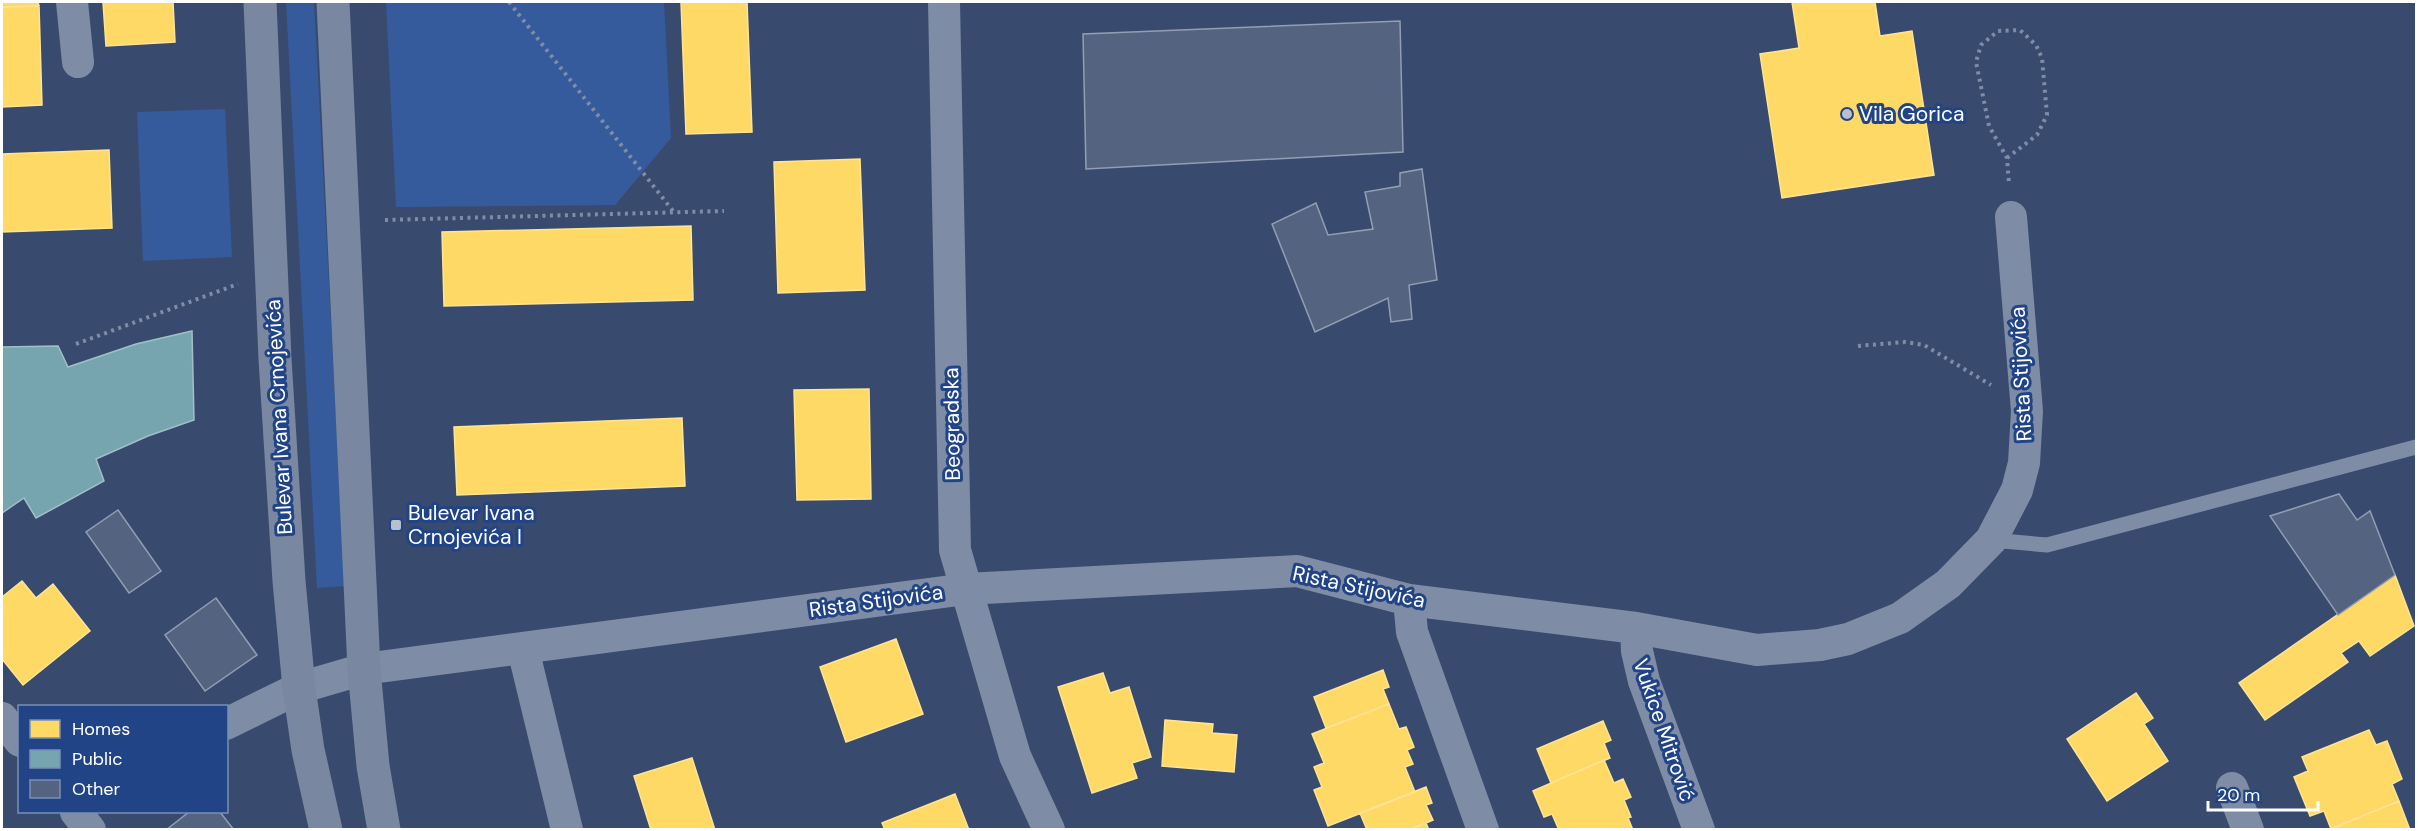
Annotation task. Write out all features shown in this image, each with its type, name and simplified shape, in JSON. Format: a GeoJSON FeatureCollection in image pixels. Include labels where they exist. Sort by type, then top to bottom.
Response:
{"type":"FeatureCollection","features":[{"type":"Feature","properties":{"kind":"main road","name":"Bulevar Ivana Crnojevića"},"geometry":{"type":"LineString","coordinates":[[260,2],[275,359],[289,581],[299,688],[308,750],[326,830]]}},
{"type":"Feature","properties":{"kind":"main road"},"geometry":{"type":"LineString","coordinates":[[333,2],[364,669],[374,766],[384,830]]}},
{"type":"Feature","properties":{"kind":"street"},"geometry":{"type":"LineString","coordinates":[[72,2],[78,62]]}},
{"type":"Feature","properties":{"kind":"street","name":"Beogradska"},"geometry":{"type":"LineString","coordinates":[[944,2],[955,550],[1015,756],[1049,830]]}},
{"type":"Feature","properties":{"kind":"street","name":"Rista Stijovića"},"geometry":{"type":"LineString","coordinates":[[228,723],[299,688],[364,669],[966,589],[1297,571],[1409,600],[1636,628],[1757,650],[1808,646],[1848,639],[1900,618],[1922,604],[1972,563],[1991,540],[2017,490],[2024,463],[2027,437],[2011,217]]}},
{"type":"Feature","properties":{"kind":"street"},"geometry":{"type":"LineString","coordinates":[[1409,600],[1409,620],[1414,641],[1483,830]]}},
{"type":"Feature","properties":{"kind":"street","name":"Vukice Mitrović"},"geometry":{"type":"LineString","coordinates":[[1636,628],[1637,651],[1644,681],[1699,830]]}},
{"type":"Feature","properties":{"kind":"street"},"geometry":{"type":"LineString","coordinates":[[523,649],[567,830]]}},
{"type":"Feature","properties":{"kind":"street"},"geometry":{"type":"LineString","coordinates":[[2,718],[18,738]]}},
{"type":"Feature","properties":{"kind":"street"},"geometry":{"type":"LineString","coordinates":[[2232,788],[2248,830]]}},
{"type":"Feature","properties":{"kind":"street"},"geometry":{"type":"LineString","coordinates":[[77,813],[90,830]]}},
{"type":"Feature","properties":{"kind":"lane"},"geometry":{"type":"LineString","coordinates":[[1991,540],[2048,545],[2416,447]]}},
{"type":"Feature","properties":{"kind":"path"},"geometry":{"type":"LineString","coordinates":[[509,2],[673,212]]}},
{"type":"Feature","properties":{"kind":"path"},"geometry":{"type":"LineString","coordinates":[[2007,158],[2037,135],[2047,115],[2042,58],[2036,45],[2020,30],[1998,31],[1980,45],[1976,62],[1989,126],[2007,158],[2011,217]]}},
{"type":"Feature","properties":{"kind":"path"},"geometry":{"type":"LineString","coordinates":[[385,220],[724,211]]}},
{"type":"Feature","properties":{"kind":"path"},"geometry":{"type":"LineString","coordinates":[[76,344],[242,283]]}},
{"type":"Feature","properties":{"kind":"path"},"geometry":{"type":"LineString","coordinates":[[1857,346],[1905,342],[1924,345],[1997,389],[2025,396]]}},
{"type":"Feature","properties":{"kind":"shaded area"},"geometry":{"type":"Polygon","coordinates":[[[286,2],[314,2],[345,586],[317,588],[286,2]]]}},
{"type":"Feature","properties":{"kind":"shaded area"},"geometry":{"type":"Polygon","coordinates":[[[386,2],[664,2],[671,138],[615,205],[396,207],[386,2]]]}},
{"type":"Feature","properties":{"kind":"shaded area"},"geometry":{"type":"Polygon","coordinates":[[[225,109],[232,257],[143,261],[137,112],[225,109]]]}},
{"type":"Feature","properties":{"kind":"building: Homes"},"geometry":{"type":"Polygon","coordinates":[[[2,2],[38,2],[39,6],[2,7],[2,2]]]}},
{"type":"Feature","properties":{"kind":"building: Homes"},"geometry":{"type":"Polygon","coordinates":[[[103,2],[173,2],[175,42],[106,46],[103,2]]]}},
{"type":"Feature","properties":{"kind":"building: Homes"},"geometry":{"type":"Polygon","coordinates":[[[681,2],[747,2],[752,132],[686,134],[681,2]]]}},
{"type":"Feature","properties":{"kind":"building: Homes","name":"Vila Gorica"},"geometry":{"type":"Polygon","coordinates":[[[1792,2],[1875,2],[1880,36],[1912,31],[1934,175],[1782,198],[1760,54],[1799,48],[1792,2]]]}},
{"type":"Feature","properties":{"kind":"building: Homes"},"geometry":{"type":"Polygon","coordinates":[[[39,6],[42,105],[2,107],[2,7],[39,6]]]}},
{"type":"Feature","properties":{"kind":"building: Homes"},"geometry":{"type":"Polygon","coordinates":[[[109,150],[112,228],[2,232],[2,154],[109,150]]]}},
{"type":"Feature","properties":{"kind":"building: Homes"},"geometry":{"type":"Polygon","coordinates":[[[860,159],[865,290],[778,293],[774,162],[860,159]]]}},
{"type":"Feature","properties":{"kind":"building: Homes"},"geometry":{"type":"Polygon","coordinates":[[[691,226],[693,300],[444,306],[442,232],[691,226]]]}},
{"type":"Feature","properties":{"kind":"building: Homes"},"geometry":{"type":"Polygon","coordinates":[[[869,389],[871,499],[797,500],[794,390],[869,389]]]}},
{"type":"Feature","properties":{"kind":"building: Homes"},"geometry":{"type":"Polygon","coordinates":[[[682,418],[685,486],[457,495],[454,427],[682,418]]]}},
{"type":"Feature","properties":{"kind":"building: Homes"},"geometry":{"type":"Polygon","coordinates":[[[2395,575],[2414,626],[2370,656],[2359,641],[2341,653],[2348,662],[2265,720],[2239,683],[2395,575]]]}},
{"type":"Feature","properties":{"kind":"building: Homes"},"geometry":{"type":"Polygon","coordinates":[[[22,581],[36,598],[53,584],[90,631],[23,685],[2,659],[2,597],[22,581]]]}},
{"type":"Feature","properties":{"kind":"building: Homes"},"geometry":{"type":"Polygon","coordinates":[[[896,639],[923,714],[846,742],[820,667],[896,639]]]}},
{"type":"Feature","properties":{"kind":"building: Homes"},"geometry":{"type":"Polygon","coordinates":[[[1383,670],[1389,687],[1383,689],[1389,704],[1326,728],[1314,697],[1383,670]]]}},
{"type":"Feature","properties":{"kind":"building: Homes"},"geometry":{"type":"Polygon","coordinates":[[[1103,673],[1110,693],[1129,687],[1151,757],[1132,763],[1137,778],[1092,793],[1058,687],[1103,673]]]}},
{"type":"Feature","properties":{"kind":"building: Homes"},"geometry":{"type":"Polygon","coordinates":[[[2136,693],[2153,718],[2144,724],[2168,761],[2107,801],[2067,739],[2136,693]]]}},
{"type":"Feature","properties":{"kind":"building: Homes"},"geometry":{"type":"Polygon","coordinates":[[[1389,704],[1399,729],[1406,727],[1414,747],[1407,750],[1413,764],[1405,767],[1415,792],[1328,826],[1314,790],[1322,787],[1314,767],[1324,763],[1312,734],[1389,704]]]}},
{"type":"Feature","properties":{"kind":"building: Homes"},"geometry":{"type":"Polygon","coordinates":[[[1165,720],[1213,724],[1212,733],[1237,735],[1234,772],[1162,766],[1165,720]]]}},
{"type":"Feature","properties":{"kind":"building: Homes"},"geometry":{"type":"Polygon","coordinates":[[[1603,721],[1611,740],[1604,743],[1610,758],[1551,783],[1537,749],[1603,721]]]}},
{"type":"Feature","properties":{"kind":"building: Homes"},"geometry":{"type":"Polygon","coordinates":[[[2369,730],[2376,745],[2387,741],[2402,779],[2392,784],[2399,801],[2331,829],[2324,811],[2310,816],[2294,777],[2308,771],[2302,757],[2369,730]]]}},
{"type":"Feature","properties":{"kind":"building: Homes"},"geometry":{"type":"Polygon","coordinates":[[[692,758],[715,830],[651,830],[634,776],[692,758]]]}},
{"type":"Feature","properties":{"kind":"building: Homes"},"geometry":{"type":"Polygon","coordinates":[[[1604,760],[1614,783],[1623,779],[1631,797],[1624,800],[1631,817],[1628,818],[1633,830],[1559,830],[1552,814],[1544,817],[1533,791],[1604,760]]]}},
{"type":"Feature","properties":{"kind":"building: Homes"},"geometry":{"type":"Polygon","coordinates":[[[1426,787],[1432,803],[1426,805],[1433,820],[1409,830],[1367,830],[1360,813],[1426,787]]]}},
{"type":"Feature","properties":{"kind":"building: Homes"},"geometry":{"type":"Polygon","coordinates":[[[955,794],[969,830],[885,830],[882,823],[955,794]]]}},
{"type":"Feature","properties":{"kind":"building: Homes"},"geometry":{"type":"Polygon","coordinates":[[[2399,801],[2410,830],[2331,829],[2399,801]]]}},
{"type":"Feature","properties":{"kind":"building: Homes"},"geometry":{"type":"Polygon","coordinates":[[[1426,823],[1429,830],[1409,830],[1426,823]]]}},
{"type":"Feature","properties":{"kind":"building: Public"},"geometry":{"type":"Polygon","coordinates":[[[192,331],[194,420],[148,436],[96,459],[104,481],[36,518],[24,498],[2,513],[2,347],[58,346],[68,367],[136,344],[192,331]]]}},
{"type":"Feature","properties":{"kind":"building: Other"},"geometry":{"type":"Polygon","coordinates":[[[1400,21],[1403,152],[1086,169],[1083,34],[1400,21]]]}},
{"type":"Feature","properties":{"kind":"building: Other"},"geometry":{"type":"Polygon","coordinates":[[[1422,169],[1437,280],[1409,285],[1412,319],[1391,322],[1388,298],[1315,332],[1272,224],[1316,203],[1328,235],[1373,229],[1365,192],[1400,186],[1400,173],[1422,169]]]}},
{"type":"Feature","properties":{"kind":"building: Other"},"geometry":{"type":"Polygon","coordinates":[[[2339,494],[2357,520],[2370,511],[2395,575],[2338,615],[2270,516],[2339,494]]]}},
{"type":"Feature","properties":{"kind":"building: Other"},"geometry":{"type":"Polygon","coordinates":[[[118,510],[161,571],[129,593],[86,532],[118,510]]]}},
{"type":"Feature","properties":{"kind":"building: Other"},"geometry":{"type":"Polygon","coordinates":[[[216,598],[257,655],[205,691],[165,635],[216,598]]]}},
{"type":"Feature","properties":{"kind":"building: Other"},"geometry":{"type":"Polygon","coordinates":[[[188,813],[221,813],[234,830],[166,830],[188,813]]]}},
{"type":"Feature","properties":{"kind":"place","name":"Vila Gorica"},"geometry":{"type":"Point","coordinates":[1847,114]}},
{"type":"Feature","properties":{"kind":"place","name":"Bulevar Ivana Crnojevića I"},"geometry":{"type":"Point","coordinates":[396,525]}}]}
